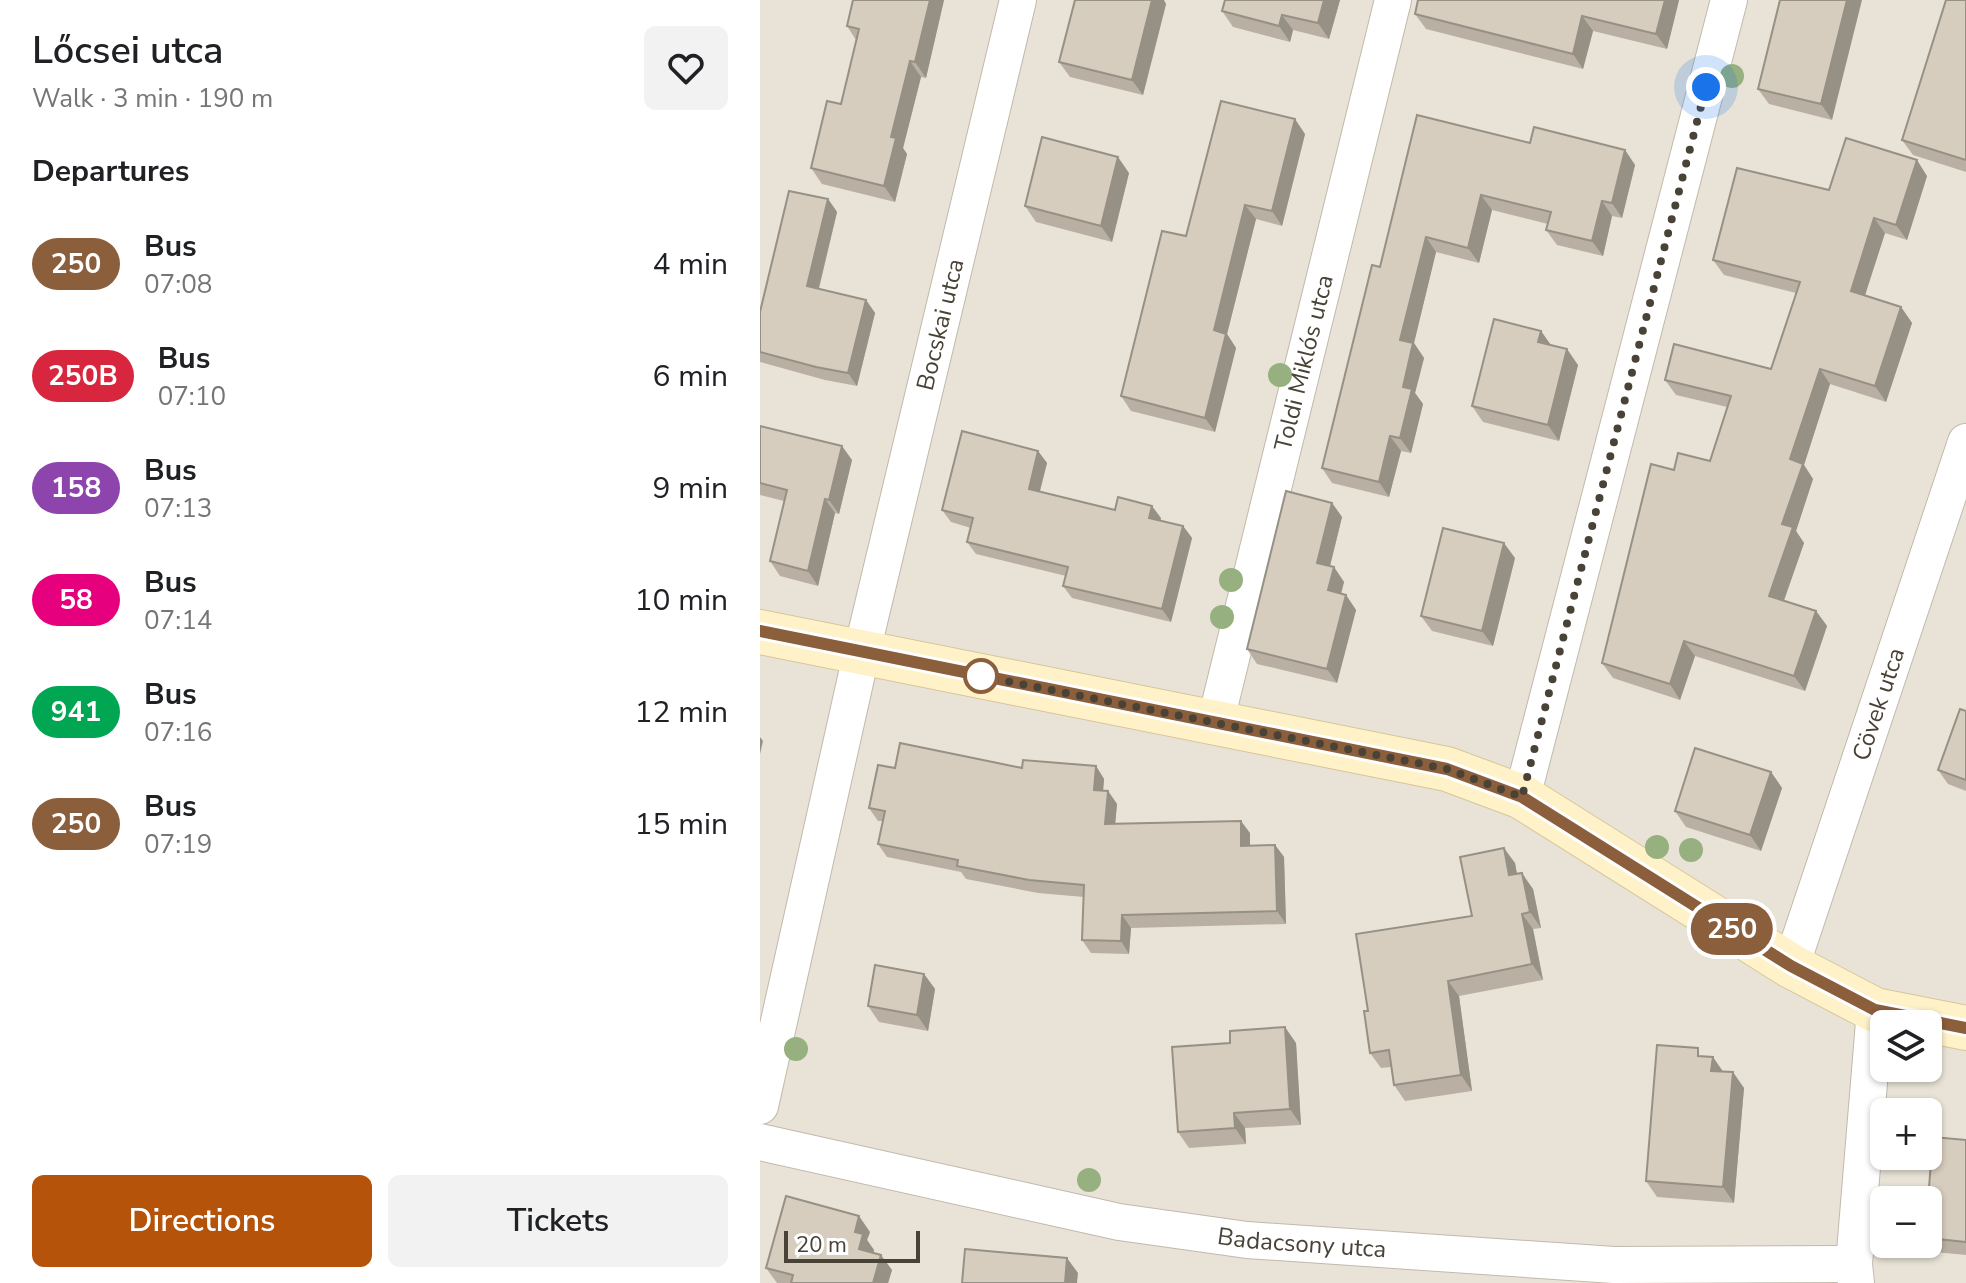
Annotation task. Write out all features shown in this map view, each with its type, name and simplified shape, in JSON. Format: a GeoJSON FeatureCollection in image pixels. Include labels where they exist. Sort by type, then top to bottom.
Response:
{"type":"FeatureCollection","features":[{"type":"Feature","properties":{"kind":"street","name":"Bocskai utca"},"geometry":{"type":"LineString","coordinates":[[760,1106],[862,651],[1018,0]]}},
{"type":"Feature","properties":{"kind":"street","name":"Toldi Miklós utca"},"geometry":{"type":"LineString","coordinates":[[1215,724],[1393,0]]}},
{"type":"Feature","properties":{"kind":"street"},"geometry":{"type":"LineString","coordinates":[[1522,797],[1729,0]]}},
{"type":"Feature","properties":{"kind":"street","name":"Cövek utca"},"geometry":{"type":"LineString","coordinates":[[1791,966],[1966,442]]}},
{"type":"Feature","properties":{"kind":"street"},"geometry":{"type":"LineString","coordinates":[[760,632],[1447,769],[1522,797],[1791,966],[1875,1010]]}},
{"type":"Feature","properties":{"kind":"street"},"geometry":{"type":"LineString","coordinates":[[1942,1023],[1966,1028]]}},
{"type":"Feature","properties":{"kind":"street"},"geometry":{"type":"LineString","coordinates":[[1855,1274],[1870,1076]]}},
{"type":"Feature","properties":{"kind":"street","name":"Badacsony utca"},"geometry":{"type":"LineString","coordinates":[[760,1142],[1119,1222],[1247,1240],[1614,1265],[1855,1274]]}},
{"type":"Feature","properties":{"kind":"shaded area"},"geometry":{"type":"Polygon","coordinates":[[[760,0],[1966,0],[1966,1283],[760,1283],[760,0]]]}},
{"type":"Feature","properties":{"kind":"building"},"geometry":{"type":"Polygon","coordinates":[[[853,0],[930,0],[915,62],[910,61],[891,137],[896,138],[884,186],[811,168],[827,101],[841,104],[859,29],[847,26],[853,0]]]}},
{"type":"Feature","properties":{"kind":"building"},"geometry":{"type":"Polygon","coordinates":[[[1075,0],[1152,0],[1132,80],[1059,62],[1075,0]]]}},
{"type":"Feature","properties":{"kind":"building"},"geometry":{"type":"Polygon","coordinates":[[[1225,0],[1324,0],[1318,23],[1282,15],[1279,26],[1222,11],[1225,0]]]}},
{"type":"Feature","properties":{"kind":"building"},"geometry":{"type":"Polygon","coordinates":[[[1418,0],[1665,0],[1656,34],[1582,16],[1573,54],[1415,14],[1418,0]]]}},
{"type":"Feature","properties":{"kind":"building"},"geometry":{"type":"Polygon","coordinates":[[[1780,0],[1847,0],[1821,104],[1758,89],[1780,0]]]}},
{"type":"Feature","properties":{"kind":"building"},"geometry":{"type":"Polygon","coordinates":[[[1946,0],[1966,0],[1966,160],[1902,140],[1946,0]]]}},
{"type":"Feature","properties":{"kind":"building"},"geometry":{"type":"Polygon","coordinates":[[[1221,101],[1295,119],[1272,211],[1245,205],[1214,330],[1226,334],[1205,418],[1121,396],[1162,231],[1186,236],[1221,101]]]}},
{"type":"Feature","properties":{"kind":"building"},"geometry":{"type":"Polygon","coordinates":[[[1417,115],[1530,143],[1534,127],[1625,150],[1612,203],[1602,201],[1592,241],[1546,230],[1551,212],[1481,195],[1468,248],[1426,237],[1400,340],[1413,343],[1403,387],[1412,389],[1400,438],[1390,436],[1379,482],[1322,468],[1372,265],[1380,267],[1417,115]]]}},
{"type":"Feature","properties":{"kind":"building"},"geometry":{"type":"Polygon","coordinates":[[[1042,137],[1118,157],[1101,226],[1025,206],[1042,137]]]}},
{"type":"Feature","properties":{"kind":"building"},"geometry":{"type":"Polygon","coordinates":[[[1846,138],[1917,160],[1896,225],[1874,218],[1851,291],[1901,307],[1875,386],[1820,369],[1790,459],[1803,464],[1782,524],[1793,527],[1769,596],[1816,611],[1794,676],[1684,641],[1670,684],[1602,663],[1651,464],[1674,470],[1678,453],[1710,461],[1731,396],[1665,380],[1674,344],[1771,369],[1800,282],[1713,260],[1737,168],[1829,190],[1846,138]]]}},
{"type":"Feature","properties":{"kind":"building"},"geometry":{"type":"Polygon","coordinates":[[[789,191],[828,199],[807,286],[866,300],[848,373],[760,352],[760,312],[789,191]]]}},
{"type":"Feature","properties":{"kind":"building"},"geometry":{"type":"Polygon","coordinates":[[[1494,319],[1541,331],[1538,342],[1567,349],[1548,425],[1472,406],[1494,319]]]}},
{"type":"Feature","properties":{"kind":"building"},"geometry":{"type":"Polygon","coordinates":[[[760,426],[842,446],[829,500],[825,499],[808,571],[770,561],[787,490],[760,483],[760,426]]]}},
{"type":"Feature","properties":{"kind":"building"},"geometry":{"type":"Polygon","coordinates":[[[962,431],[1038,451],[1029,489],[1115,510],[1118,497],[1152,506],[1149,518],[1183,526],[1162,609],[1063,586],[1068,567],[967,542],[973,518],[942,510],[962,431]]]}},
{"type":"Feature","properties":{"kind":"building"},"geometry":{"type":"Polygon","coordinates":[[[1286,491],[1332,503],[1317,563],[1334,567],[1328,590],[1346,595],[1327,669],[1247,649],[1286,491]]]}},
{"type":"Feature","properties":{"kind":"building"},"geometry":{"type":"Polygon","coordinates":[[[1443,528],[1504,543],[1482,631],[1421,616],[1443,528]]]}},
{"type":"Feature","properties":{"kind":"building"},"geometry":{"type":"Polygon","coordinates":[[[1960,709],[1966,711],[1966,780],[1938,770],[1960,709]]]}},
{"type":"Feature","properties":{"kind":"building"},"geometry":{"type":"Polygon","coordinates":[[[900,743],[1022,768],[1023,760],[1096,766],[1094,790],[1108,791],[1105,824],[1241,821],[1241,846],[1275,845],[1277,911],[1122,915],[1121,941],[1082,940],[1084,885],[1029,880],[957,866],[958,860],[878,844],[885,811],[869,808],[878,765],[895,768],[900,743]]]}},
{"type":"Feature","properties":{"kind":"building"},"geometry":{"type":"Polygon","coordinates":[[[1695,748],[1771,772],[1750,835],[1675,811],[1695,748]]]}},
{"type":"Feature","properties":{"kind":"building"},"geometry":{"type":"Polygon","coordinates":[[[1504,848],[1509,875],[1522,873],[1530,912],[1522,914],[1532,964],[1448,981],[1461,1075],[1394,1085],[1389,1050],[1370,1053],[1364,1011],[1368,1011],[1356,934],[1472,916],[1460,857],[1504,848]]]}},
{"type":"Feature","properties":{"kind":"building"},"geometry":{"type":"Polygon","coordinates":[[[875,965],[924,974],[917,1015],[868,1006],[875,965]]]}},
{"type":"Feature","properties":{"kind":"building"},"geometry":{"type":"Polygon","coordinates":[[[1285,1027],[1290,1109],[1234,1113],[1235,1128],[1178,1132],[1172,1047],[1230,1043],[1230,1031],[1285,1027]]]}},
{"type":"Feature","properties":{"kind":"building"},"geometry":{"type":"Polygon","coordinates":[[[1657,1045],[1698,1048],[1698,1056],[1713,1057],[1711,1071],[1733,1072],[1723,1187],[1646,1181],[1657,1045]]]}},
{"type":"Feature","properties":{"kind":"building"},"geometry":{"type":"Polygon","coordinates":[[[1942,1138],[1966,1140],[1966,1242],[1942,1239],[1942,1186],[1929,1186],[1930,1170],[1942,1170],[1942,1138]]]}},
{"type":"Feature","properties":{"kind":"building"},"geometry":{"type":"Polygon","coordinates":[[[786,1196],[859,1216],[855,1232],[863,1234],[859,1249],[881,1255],[873,1283],[791,1283],[793,1275],[766,1268],[786,1196]]]}},
{"type":"Feature","properties":{"kind":"building"},"geometry":{"type":"Polygon","coordinates":[[[965,1249],[1067,1258],[1065,1283],[962,1283],[965,1249]]]}},
{"type":"Feature","properties":{"kind":"bus line","name":"250"},"geometry":{"type":"LineString","coordinates":[[760,631],[1447,769],[1522,797],[1791,966],[1875,1010],[1966,1028]]}},
{"type":"Feature","properties":{"kind":"route"},"geometry":{"type":"LineString","coordinates":[[981,676],[1447,769],[1522,797],[1706,87]]}}]}
